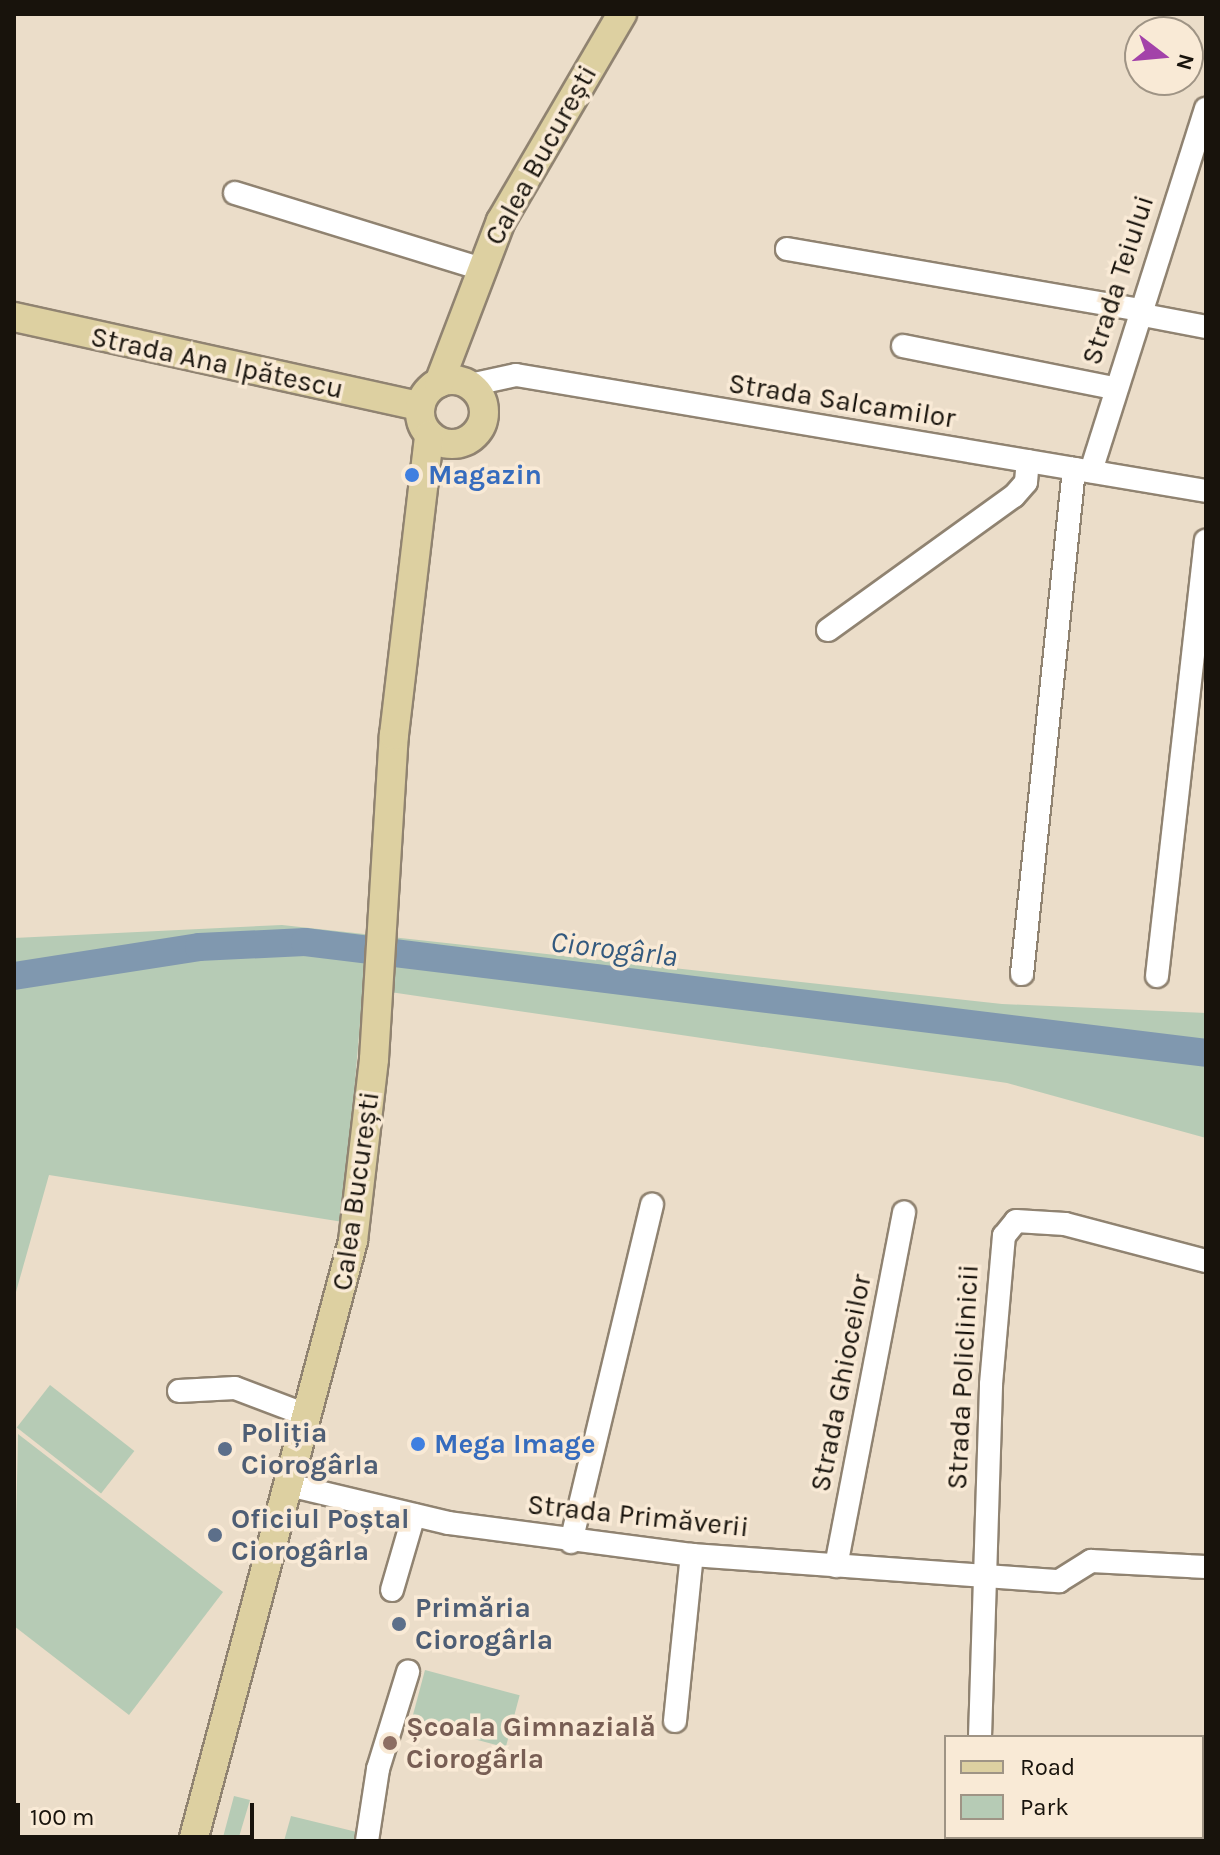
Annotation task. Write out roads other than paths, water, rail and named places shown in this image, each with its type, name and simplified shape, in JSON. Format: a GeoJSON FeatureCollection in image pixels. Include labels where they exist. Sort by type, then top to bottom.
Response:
{"type":"FeatureCollection","features":[{"type":"Feature","properties":{"kind":"main road","name":"Calea București"},"geometry":{"type":"LineString","coordinates":[[457,383],[468,300],[479,268],[619,15]]}},
{"type":"Feature","properties":{"kind":"main road","name":"Strada Ana Ipătescu"},"geometry":{"type":"LineString","coordinates":[[14,317],[420,406]]}},
{"type":"Feature","properties":{"kind":"main road"},"geometry":{"type":"LineString","coordinates":[[457,383],[482,399],[483,421],[471,439],[440,440],[420,406],[457,383]]}},
{"type":"Feature","properties":{"kind":"main road","name":"Calea București"},"geometry":{"type":"LineString","coordinates":[[193,1841],[309,1416],[353,1241],[376,1024],[382,888],[420,524],[440,440]]}},
{"type":"Feature","properties":{"kind":"street","name":"Strada Teiului"},"geometry":{"type":"LineString","coordinates":[[1022,974],[1082,470],[1114,388],[1206,109]]}},
{"type":"Feature","properties":{"kind":"street"},"geometry":{"type":"LineString","coordinates":[[235,193],[479,268]]}},
{"type":"Feature","properties":{"kind":"street"},"geometry":{"type":"LineString","coordinates":[[787,249],[1139,312],[1206,327]]}},
{"type":"Feature","properties":{"kind":"street"},"geometry":{"type":"LineString","coordinates":[[903,346],[1114,388]]}},
{"type":"Feature","properties":{"kind":"street","name":"Strada Salcamilor"},"geometry":{"type":"LineString","coordinates":[[457,383],[516,375],[1206,491]]}},
{"type":"Feature","properties":{"kind":"street"},"geometry":{"type":"LineString","coordinates":[[828,630],[1019,492],[1028,461]]}},
{"type":"Feature","properties":{"kind":"street"},"geometry":{"type":"LineString","coordinates":[[1157,976],[1206,541]]}},
{"type":"Feature","properties":{"kind":"street"},"geometry":{"type":"LineString","coordinates":[[571,1542],[652,1205]]}},
{"type":"Feature","properties":{"kind":"street","name":"Strada Ghioceilor"},"geometry":{"type":"LineString","coordinates":[[836,1566],[904,1212]]}},
{"type":"Feature","properties":{"kind":"street","name":"Strada Policlinicii"},"geometry":{"type":"LineString","coordinates":[[980,1735],[994,1326],[1008,1227],[1024,1220],[1090,1228],[1206,1261]]}},
{"type":"Feature","properties":{"kind":"street"},"geometry":{"type":"LineString","coordinates":[[179,1391],[235,1388],[309,1416]]}},
{"type":"Feature","properties":{"kind":"street","name":"Strada Primăverii"},"geometry":{"type":"LineString","coordinates":[[289,1485],[414,1515],[571,1542],[692,1555],[984,1579],[1059,1581],[1091,1561],[1206,1567]]}},
{"type":"Feature","properties":{"kind":"street"},"geometry":{"type":"LineString","coordinates":[[392,1590],[414,1515]]}},
{"type":"Feature","properties":{"kind":"street"},"geometry":{"type":"LineString","coordinates":[[675,1721],[692,1555]]}},
{"type":"Feature","properties":{"kind":"street"},"geometry":{"type":"LineString","coordinates":[[367,1841],[378,1769],[408,1672]]}},
{"type":"Feature","properties":{"kind":"waterway","name":"Ciorogârla"},"geometry":{"type":"LineString","coordinates":[[14,976],[199,947],[305,942],[1206,1053]]}},
{"type":"Feature","properties":{"kind":"place","name":"Magazin"},"geometry":{"type":"Point","coordinates":[412,475]}},
{"type":"Feature","properties":{"kind":"place","name":"Mega Image"},"geometry":{"type":"Point","coordinates":[418,1444]}},
{"type":"Feature","properties":{"kind":"place","name":"Poliția Ciorogârla"},"geometry":{"type":"Point","coordinates":[225,1449]}},
{"type":"Feature","properties":{"kind":"place","name":"Oficiul Poștal Ciorogârla"},"geometry":{"type":"Point","coordinates":[215,1535]}},
{"type":"Feature","properties":{"kind":"place","name":"Primăria Ciorogârla"},"geometry":{"type":"Point","coordinates":[399,1624]}},
{"type":"Feature","properties":{"kind":"place","name":"Școala Gimnazială Ciorogârla"},"geometry":{"type":"Point","coordinates":[390,1743]}}]}
